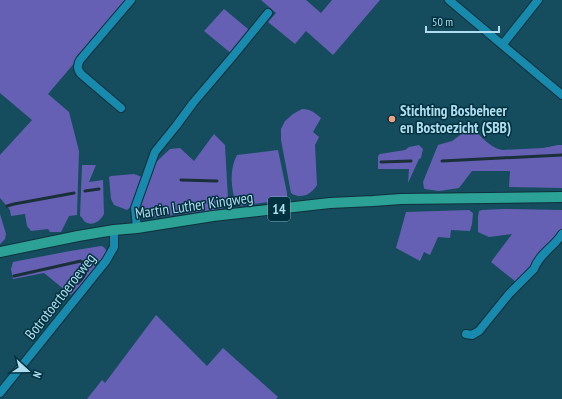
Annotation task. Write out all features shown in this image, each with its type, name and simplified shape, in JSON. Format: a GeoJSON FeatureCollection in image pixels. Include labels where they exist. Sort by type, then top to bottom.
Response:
{"type":"FeatureCollection","features":[{"type":"Feature","properties":{"kind":"main road","name":"Martin Luther Kingweg"},"geometry":{"type":"LineString","coordinates":[[0,252],[114,230],[137,228],[213,216],[330,203],[562,197]]}},
{"type":"Feature","properties":{"kind":"street"},"geometry":{"type":"LineString","coordinates":[[121,108],[81,74],[77,65],[131,0]]}},
{"type":"Feature","properties":{"kind":"street"},"geometry":{"type":"LineString","coordinates":[[449,0],[562,95]]}},
{"type":"Feature","properties":{"kind":"street"},"geometry":{"type":"LineString","coordinates":[[503,44],[538,0]]}},
{"type":"Feature","properties":{"kind":"street"},"geometry":{"type":"LineString","coordinates":[[137,228],[135,208],[155,152],[193,103],[268,13]]}},
{"type":"Feature","properties":{"kind":"street","name":"Botrotoertoeroeweg"},"geometry":{"type":"LineString","coordinates":[[0,393],[106,261],[114,247],[114,230]]}},
{"type":"Feature","properties":{"kind":"street"},"geometry":{"type":"LineString","coordinates":[[466,334],[472,335],[479,331],[509,294],[534,269],[540,258],[559,240],[562,234]]}},
{"type":"Feature","properties":{"kind":"shaded area"},"geometry":{"type":"Polygon","coordinates":[[[0,0],[128,0],[48,94],[69,112],[79,151],[77,215],[69,216],[61,232],[50,232],[48,229],[31,231],[27,226],[25,214],[11,216],[10,210],[0,198],[0,155],[32,120],[0,93],[0,0]]]}},
{"type":"Feature","properties":{"kind":"shaded area"},"geometry":{"type":"Polygon","coordinates":[[[261,0],[306,0],[321,13],[332,0],[380,0],[333,55],[306,31],[295,44],[268,22],[276,13],[261,0]]]}},
{"type":"Feature","properties":{"kind":"shaded area"},"geometry":{"type":"Polygon","coordinates":[[[224,9],[248,29],[249,32],[232,54],[204,31],[224,9]]]}},
{"type":"Feature","properties":{"kind":"shaded area"},"geometry":{"type":"Polygon","coordinates":[[[302,109],[315,113],[321,118],[313,132],[319,137],[315,145],[317,185],[306,195],[299,196],[291,193],[281,140],[281,129],[285,121],[302,109]]]}},
{"type":"Feature","properties":{"kind":"shaded area"},"geometry":{"type":"Polygon","coordinates":[[[469,123],[488,143],[502,150],[543,148],[562,145],[562,188],[509,187],[510,171],[472,171],[459,188],[439,191],[425,189],[423,182],[438,145],[452,141],[459,136],[469,123]]]}},
{"type":"Feature","properties":{"kind":"shaded area"},"geometry":{"type":"Polygon","coordinates":[[[214,134],[225,145],[228,199],[226,206],[221,209],[150,218],[143,215],[140,212],[138,205],[153,165],[170,149],[180,148],[194,161],[214,134]]]}},
{"type":"Feature","properties":{"kind":"shaded area"},"geometry":{"type":"Polygon","coordinates":[[[419,145],[423,149],[421,158],[419,159],[408,183],[409,169],[378,169],[378,156],[380,154],[405,150],[409,147],[419,145]]]}},
{"type":"Feature","properties":{"kind":"shaded area"},"geometry":{"type":"Polygon","coordinates":[[[278,150],[287,198],[284,200],[239,206],[236,204],[233,192],[232,173],[234,161],[237,155],[278,150]]]}},
{"type":"Feature","properties":{"kind":"shaded area"},"geometry":{"type":"Polygon","coordinates":[[[82,165],[96,165],[89,182],[103,180],[104,214],[98,221],[92,224],[84,221],[80,216],[82,165]]]}},
{"type":"Feature","properties":{"kind":"shaded area"},"geometry":{"type":"Polygon","coordinates":[[[134,174],[142,177],[133,205],[127,210],[114,205],[111,199],[109,177],[134,174]]]}},
{"type":"Feature","properties":{"kind":"shaded area"},"geometry":{"type":"Polygon","coordinates":[[[504,209],[562,210],[562,231],[532,268],[516,282],[491,262],[512,234],[489,237],[478,232],[479,211],[504,209]]]}},
{"type":"Feature","properties":{"kind":"shaded area"},"geometry":{"type":"Polygon","coordinates":[[[469,210],[473,213],[470,231],[451,230],[450,238],[438,237],[430,255],[424,252],[420,261],[396,248],[406,212],[469,210]]]}},
{"type":"Feature","properties":{"kind":"shaded area"},"geometry":{"type":"Polygon","coordinates":[[[0,214],[6,234],[5,239],[0,244],[0,214]]]}},
{"type":"Feature","properties":{"kind":"shaded area"},"geometry":{"type":"Polygon","coordinates":[[[101,246],[106,250],[106,253],[101,263],[71,295],[44,273],[13,279],[11,269],[13,262],[101,246]]]}},
{"type":"Feature","properties":{"kind":"shaded area"},"geometry":{"type":"Polygon","coordinates":[[[156,315],[207,366],[223,348],[278,397],[276,399],[87,399],[102,380],[105,383],[156,315]]]}},
{"type":"Feature","properties":{"kind":"waterway"},"geometry":{"type":"LineString","coordinates":[[442,161],[562,155]]}},
{"type":"Feature","properties":{"kind":"waterway"},"geometry":{"type":"LineString","coordinates":[[381,162],[411,161]]}},
{"type":"Feature","properties":{"kind":"waterway"},"geometry":{"type":"LineString","coordinates":[[181,180],[217,181]]}},
{"type":"Feature","properties":{"kind":"waterway"},"geometry":{"type":"LineString","coordinates":[[85,191],[99,189]]}},
{"type":"Feature","properties":{"kind":"waterway"},"geometry":{"type":"LineString","coordinates":[[7,206],[74,193]]}},
{"type":"Feature","properties":{"kind":"waterway"},"geometry":{"type":"LineString","coordinates":[[14,276],[81,261],[84,264],[86,272],[78,283]]}},
{"type":"Feature","properties":{"kind":"place","name":"Stichting Bosbeheer en Bostoezicht (SBB)"},"geometry":{"type":"Point","coordinates":[392,119]}}]}
